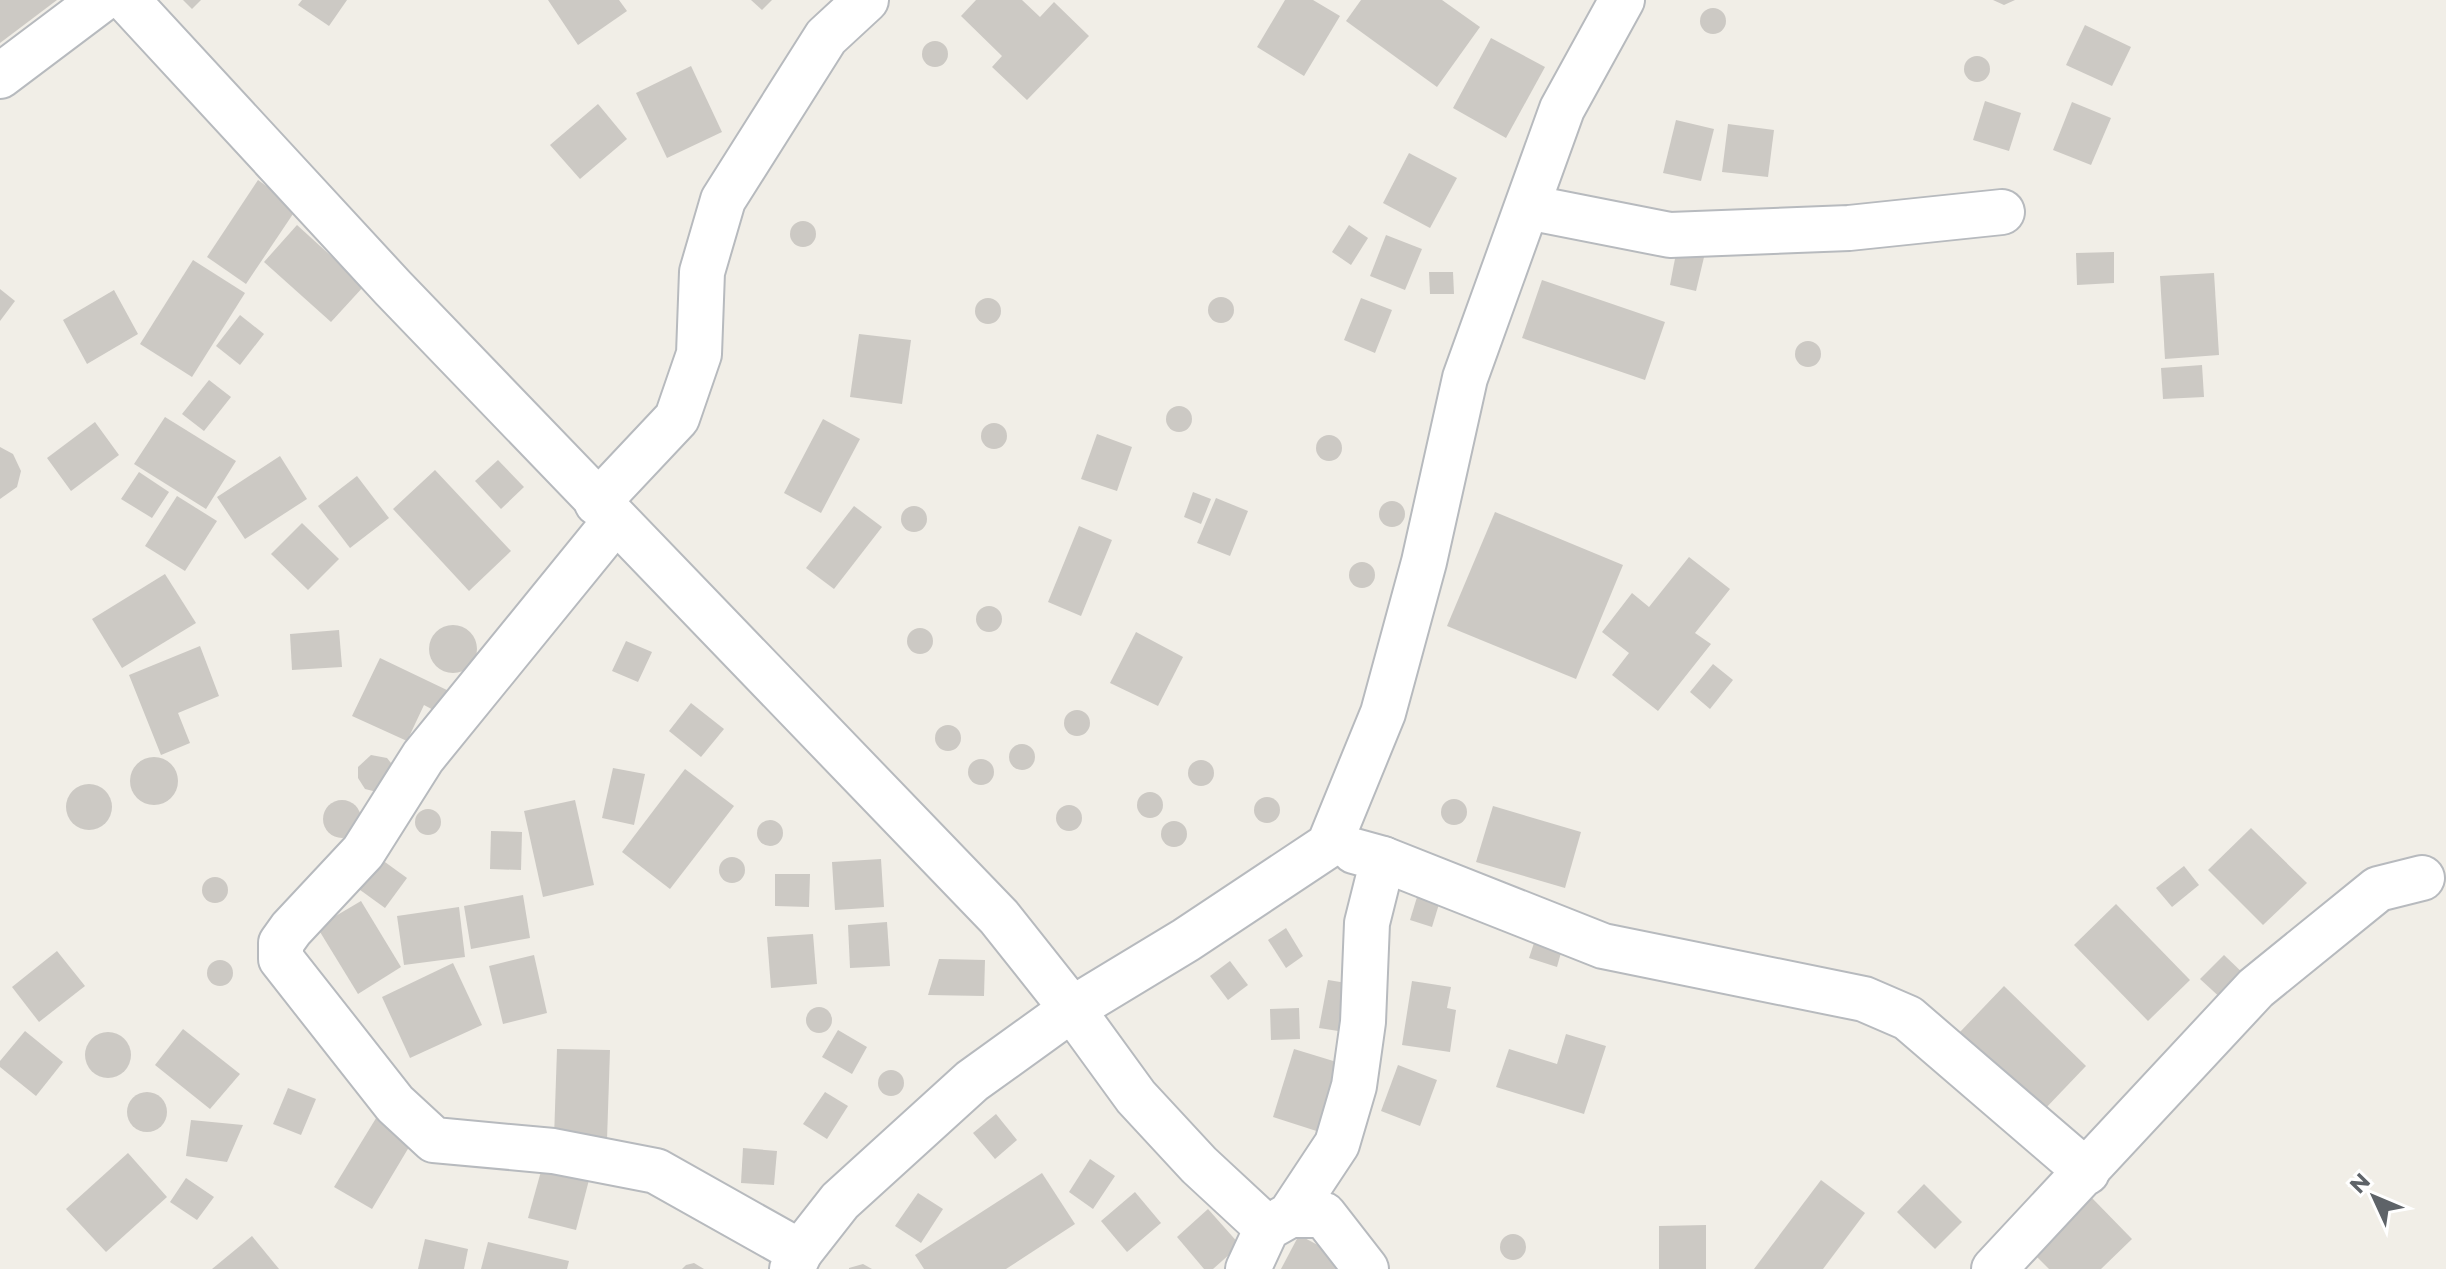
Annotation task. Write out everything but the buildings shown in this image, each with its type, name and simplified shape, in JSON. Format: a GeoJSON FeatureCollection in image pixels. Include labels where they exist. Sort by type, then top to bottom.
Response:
{"type":"FeatureCollection","features":[{"type":"Feature","properties":{"kind":"street"},"geometry":{"type":"LineString","coordinates":[[0,76],[101,0]]}},
{"type":"Feature","properties":{"kind":"street"},"geometry":{"type":"LineString","coordinates":[[127,0],[252,139],[606,512],[999,917],[1136,1097],[1199,1165],[1278,1222],[1324,1215],[1366,1269]]}},
{"type":"Feature","properties":{"kind":"street"},"geometry":{"type":"LineString","coordinates":[[866,0],[826,37],[723,200],[702,272],[699,354],[677,418],[423,757],[363,852],[281,943],[281,959],[395,1104],[434,1140],[553,1151],[656,1171],[796,1260],[840,1201],[902,1141],[972,1081],[1072,1009],[1186,940],[1329,845],[1383,713],[1424,562],[1465,378],[1562,109],[1622,0]]}},
{"type":"Feature","properties":{"kind":"street"},"geometry":{"type":"LineString","coordinates":[[1528,207],[1670,235],[1849,228],[2002,212]]}},
{"type":"Feature","properties":{"kind":"street"},"geometry":{"type":"LineString","coordinates":[[1329,845],[1383,859],[1603,946],[1864,999],[1908,1018],[2087,1172]]}},
{"type":"Feature","properties":{"kind":"street"},"geometry":{"type":"LineString","coordinates":[[1248,1269],[1278,1222],[1337,1144],[1354,1086],[1363,1022],[1367,923],[1383,859]]}},
{"type":"Feature","properties":{"kind":"street"},"geometry":{"type":"LineString","coordinates":[[1994,1269],[2256,988],[2378,889],[2422,878]]}}]}
